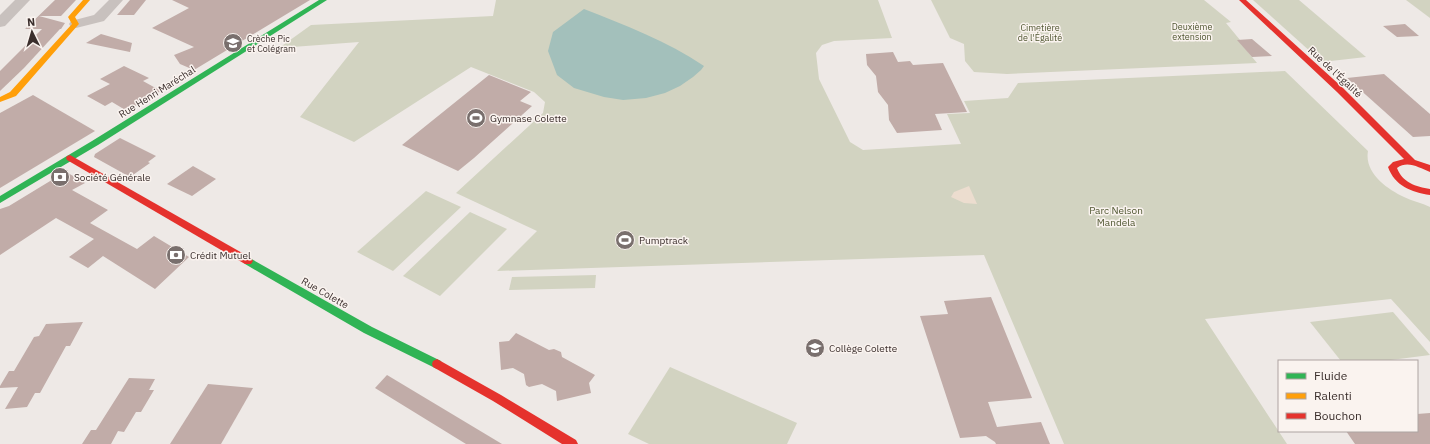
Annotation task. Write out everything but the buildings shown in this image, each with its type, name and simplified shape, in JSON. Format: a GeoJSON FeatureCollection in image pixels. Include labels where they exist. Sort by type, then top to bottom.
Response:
{"type":"FeatureCollection","features":[{"type":"Feature","properties":{"kind":"street"},"geometry":{"type":"LineString","coordinates":[[0,23],[23,0]]}},
{"type":"Feature","properties":{"kind":"street"},"geometry":{"type":"LineString","coordinates":[[76,24],[71,17],[88,0]]}},
{"type":"Feature","properties":{"kind":"street"},"geometry":{"type":"LineString","coordinates":[[0,100],[13,94],[76,24],[100,18],[116,0]]}},
{"type":"Feature","properties":{"kind":"street","name":"Rue Henri Maréchal"},"geometry":{"type":"LineString","coordinates":[[0,200],[324,0]]}},
{"type":"Feature","properties":{"kind":"street","name":"Rue de l'Égalité"},"geometry":{"type":"LineString","coordinates":[[1242,0],[1340,90],[1412,162]]}},
{"type":"Feature","properties":{"kind":"street","name":"Rue Colette"},"geometry":{"type":"LineString","coordinates":[[70,158],[368,330],[415,352],[521,412],[572,444]]}},
{"type":"Feature","properties":{"kind":"street"},"geometry":{"type":"LineString","coordinates":[[1428,193],[1412,188],[1401,181],[1393,172],[1392,162],[1412,162],[1430,169]]}},
{"type":"Feature","properties":{"kind":"green space","name":"Parc Nelson Mandela"},"geometry":{"type":"Polygon","coordinates":[[[496,0],[878,0],[892,38],[834,41],[822,45],[816,53],[819,79],[850,142],[863,150],[961,144],[947,114],[970,113],[964,101],[1008,98],[1018,83],[1285,71],[1368,151],[1368,159],[1373,173],[1384,185],[1397,194],[1430,207],[1430,342],[1391,299],[1205,319],[1287,444],[1064,444],[984,255],[497,271],[537,231],[456,193],[543,113],[545,102],[534,92],[471,67],[354,142],[300,117],[359,42],[279,48],[311,25],[493,16],[496,0]]]}},
{"type":"Feature","properties":{"kind":"green space","name":"Cimetière de l'Égalité"},"geometry":{"type":"Polygon","coordinates":[[[931,0],[1204,0],[1231,22],[1226,23],[1257,63],[1007,74],[974,72],[965,61],[964,44],[950,38],[931,0]]]}},
{"type":"Feature","properties":{"kind":"green space"},"geometry":{"type":"Polygon","coordinates":[[[1253,0],[1299,0],[1366,57],[1322,62],[1253,0]]]}},
{"type":"Feature","properties":{"kind":"green space"},"geometry":{"type":"Polygon","coordinates":[[[1406,0],[1430,0],[1430,18],[1406,0]]]}},
{"type":"Feature","properties":{"kind":"green space"},"geometry":{"type":"Polygon","coordinates":[[[426,191],[461,207],[393,271],[357,252],[426,191]]]}},
{"type":"Feature","properties":{"kind":"green space"},"geometry":{"type":"Polygon","coordinates":[[[470,212],[507,229],[440,296],[403,276],[470,212]]]}},
{"type":"Feature","properties":{"kind":"green space"},"geometry":{"type":"Polygon","coordinates":[[[596,275],[595,288],[509,290],[512,277],[596,275]]]}},
{"type":"Feature","properties":{"kind":"green space"},"geometry":{"type":"Polygon","coordinates":[[[1393,312],[1430,355],[1391,360],[1340,360],[1310,322],[1393,312]]]}},
{"type":"Feature","properties":{"kind":"green space"},"geometry":{"type":"Polygon","coordinates":[[[670,367],[797,423],[787,444],[649,444],[628,434],[670,367]]]}},
{"type":"Feature","properties":{"kind":"sand"},"geometry":{"type":"Polygon","coordinates":[[[969,186],[977,204],[964,203],[951,197],[954,192],[969,186]]]}},
{"type":"Feature","properties":{"kind":"water"},"geometry":{"type":"Polygon","coordinates":[[[584,9],[661,41],[704,66],[693,77],[680,86],[665,93],[646,98],[623,100],[604,97],[574,88],[557,75],[548,51],[553,32],[584,9]]]}},
{"type":"Feature","properties":{"kind":"traffic: fast"},"geometry":{"type":"LineString","coordinates":[[0,200],[95,143],[324,0]]}},
{"type":"Feature","properties":{"kind":"traffic: fast"},"geometry":{"type":"LineString","coordinates":[[248,261],[368,330],[437,364]]}},
{"type":"Feature","properties":{"kind":"traffic: slow"},"geometry":{"type":"LineString","coordinates":[[0,100],[13,94],[76,24],[71,17],[87,0]]}},
{"type":"Feature","properties":{"kind":"traffic: jam"},"geometry":{"type":"LineString","coordinates":[[1242,0],[1340,90],[1412,162]]}},
{"type":"Feature","properties":{"kind":"traffic: jam"},"geometry":{"type":"LineString","coordinates":[[70,158],[248,261]]}},
{"type":"Feature","properties":{"kind":"traffic: jam"},"geometry":{"type":"LineString","coordinates":[[1430,169],[1411,162],[1401,162],[1392,167],[1394,173],[1402,182],[1412,188],[1430,192]]}},
{"type":"Feature","properties":{"kind":"traffic: jam"},"geometry":{"type":"LineString","coordinates":[[437,364],[497,398],[572,444]]}},
{"type":"Feature","properties":{"kind":"place","name":"Crèche Pic et Colégram"},"geometry":{"type":"Point","coordinates":[233,43]}},
{"type":"Feature","properties":{"kind":"place","name":"Gymnase Colette"},"geometry":{"type":"Point","coordinates":[476,118]}},
{"type":"Feature","properties":{"kind":"place","name":"Société Générale"},"geometry":{"type":"Point","coordinates":[60,177]}},
{"type":"Feature","properties":{"kind":"place","name":"Pumptrack"},"geometry":{"type":"Point","coordinates":[625,240]}},
{"type":"Feature","properties":{"kind":"place","name":"Crédit Mutuel"},"geometry":{"type":"Point","coordinates":[176,255]}},
{"type":"Feature","properties":{"kind":"place","name":"Collège Colette"},"geometry":{"type":"Point","coordinates":[815,348]}},
{"type":"Feature","properties":{"kind":"park label","name":"Deuxième extension"},"geometry":{"type":"Point","coordinates":[1192,32]}}]}
